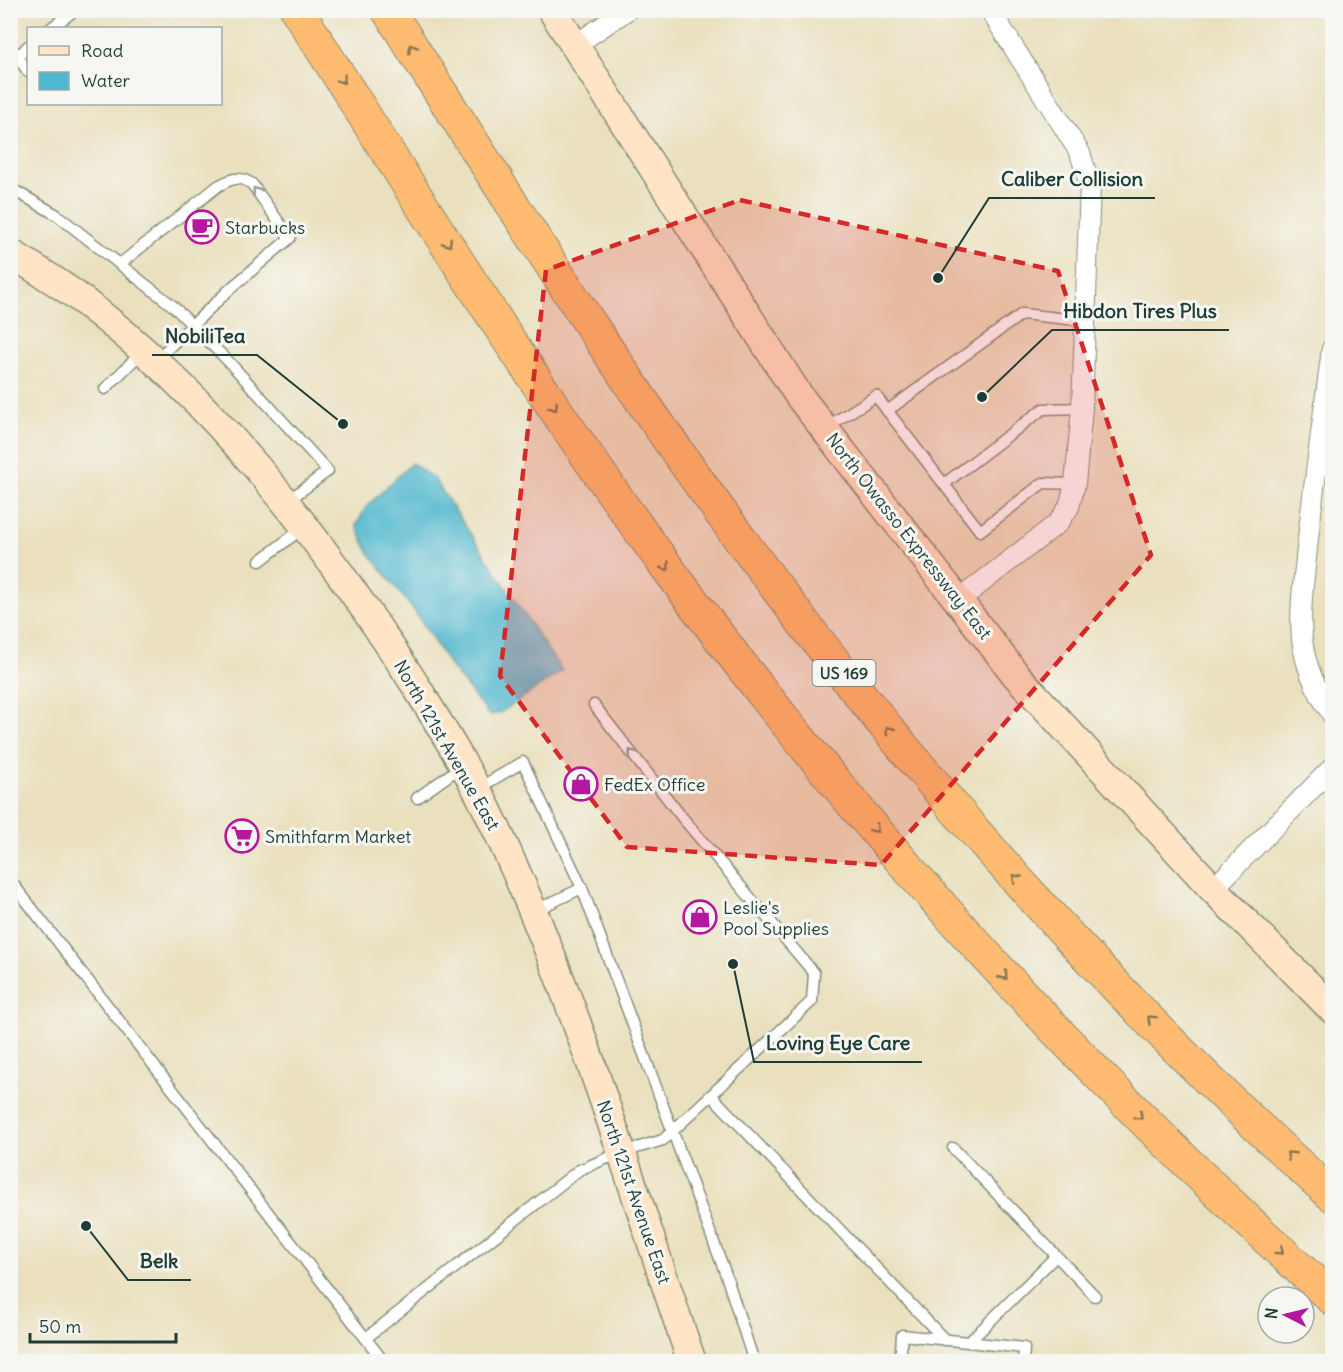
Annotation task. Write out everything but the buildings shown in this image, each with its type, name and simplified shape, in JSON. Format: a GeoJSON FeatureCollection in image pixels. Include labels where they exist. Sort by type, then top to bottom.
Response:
{"type":"FeatureCollection","features":[{"type":"Feature","properties":{"kind":"highway"},"geometry":{"type":"LineString","coordinates":[[297,10],[570,432],[663,563],[775,709],[929,892],[1025,999],[1125,1102],[1247,1221],[1332,1298]]}},
{"type":"Feature","properties":{"kind":"highway","name":"US 169"},"geometry":{"type":"LineString","coordinates":[[388,10],[669,440],[767,576],[880,718],[994,854],[1108,976],[1226,1094],[1332,1195]]}},
{"type":"Feature","properties":{"kind":"street","name":"North Owasso Expressway East"},"geometry":{"type":"LineString","coordinates":[[552,10],[799,396],[1016,675],[1213,889],[1332,1009]]}},
{"type":"Feature","properties":{"kind":"street"},"geometry":{"type":"LineString","coordinates":[[575,45],[627,10]]}},
{"type":"Feature","properties":{"kind":"street"},"geometry":{"type":"LineString","coordinates":[[959,600],[1058,523],[1069,507],[1075,484],[1082,408],[1090,185],[1080,153],[990,10]]}},
{"type":"Feature","properties":{"kind":"street","name":"North 121st Avenue East"},"geometry":{"type":"LineString","coordinates":[[10,253],[78,297],[148,357],[210,416],[304,527],[383,635],[495,825],[533,912],[567,998],[692,1362]]}},
{"type":"Feature","properties":{"kind":"street"},"geometry":{"type":"LineString","coordinates":[[1332,349],[1324,470],[1300,609],[1302,641],[1319,696],[1332,714]]}},
{"type":"Feature","properties":{"kind":"street"},"geometry":{"type":"LineString","coordinates":[[1213,889],[1332,768]]}},
{"type":"Feature","properties":{"kind":"lane"},"geometry":{"type":"LineString","coordinates":[[52,27],[75,10]]}},
{"type":"Feature","properties":{"kind":"lane"},"geometry":{"type":"LineString","coordinates":[[10,45],[14,61],[27,71]]}},
{"type":"Feature","properties":{"kind":"lane"},"geometry":{"type":"LineString","coordinates":[[14,61],[27,47]]}},
{"type":"Feature","properties":{"kind":"lane"},"geometry":{"type":"LineString","coordinates":[[105,389],[191,324],[290,238],[252,184],[243,178],[231,178],[120,264]]}},
{"type":"Feature","properties":{"kind":"lane"},"geometry":{"type":"LineString","coordinates":[[10,188],[57,215],[191,324],[230,363],[327,471],[285,503]]}},
{"type":"Feature","properties":{"kind":"lane"},"geometry":{"type":"LineString","coordinates":[[887,411],[1022,315],[1086,321]]}},
{"type":"Feature","properties":{"kind":"lane"},"geometry":{"type":"LineString","coordinates":[[825,428],[876,396],[980,531],[1043,483],[1075,484]]}},
{"type":"Feature","properties":{"kind":"lane"},"geometry":{"type":"LineString","coordinates":[[944,484],[1043,409],[1082,408]]}},
{"type":"Feature","properties":{"kind":"lane"},"geometry":{"type":"LineString","coordinates":[[260,561],[304,527]]}},
{"type":"Feature","properties":{"kind":"lane"},"geometry":{"type":"LineString","coordinates":[[366,1338],[579,1170],[620,1153],[663,1140],[812,1001],[814,973],[681,816],[594,705]]}},
{"type":"Feature","properties":{"kind":"lane"},"geometry":{"type":"LineString","coordinates":[[476,790],[523,762],[582,888],[739,1310],[754,1362]]}},
{"type":"Feature","properties":{"kind":"lane"},"geometry":{"type":"LineString","coordinates":[[417,798],[462,766]]}},
{"type":"Feature","properties":{"kind":"lane"},"geometry":{"type":"LineString","coordinates":[[10,880],[384,1362]]}},
{"type":"Feature","properties":{"kind":"lane"},"geometry":{"type":"LineString","coordinates":[[533,912],[582,888]]}},
{"type":"Feature","properties":{"kind":"lane"},"geometry":{"type":"LineString","coordinates":[[711,1095],[945,1340]]}},
{"type":"Feature","properties":{"kind":"lane"},"geometry":{"type":"LineString","coordinates":[[953,1148],[1095,1296]]}},
{"type":"Feature","properties":{"kind":"lane"},"geometry":{"type":"LineString","coordinates":[[969,1342],[1056,1256]]}},
{"type":"Feature","properties":{"kind":"lane"},"geometry":{"type":"LineString","coordinates":[[900,1362],[903,1335],[1024,1348],[1023,1362]]}},
{"type":"Feature","properties":{"kind":"highlighted area"},"geometry":{"type":"Polygon","coordinates":[[[740,200],[1058,271],[1151,555],[881,865],[627,847],[500,676],[546,270],[740,200]]]}},
{"type":"Feature","properties":{"kind":"water"},"geometry":{"type":"Polygon","coordinates":[[[412,463],[434,479],[562,671],[500,713],[489,715],[448,663],[415,612],[370,554],[356,526],[367,506],[412,463]]]}},
{"type":"Feature","properties":{"kind":"place","name":"Starbucks"},"geometry":{"type":"Point","coordinates":[202,227]}},
{"type":"Feature","properties":{"kind":"place","name":"Caliber Collision"},"geometry":{"type":"Point","coordinates":[938,278]}},
{"type":"Feature","properties":{"kind":"place","name":"Hibdon Tires Plus"},"geometry":{"type":"Point","coordinates":[982,397]}},
{"type":"Feature","properties":{"kind":"place","name":"NobiliTea"},"geometry":{"type":"Point","coordinates":[343,424]}},
{"type":"Feature","properties":{"kind":"place","name":"FedEx Office"},"geometry":{"type":"Point","coordinates":[581,784]}},
{"type":"Feature","properties":{"kind":"place","name":"Smithfarm Market"},"geometry":{"type":"Point","coordinates":[242,836]}},
{"type":"Feature","properties":{"kind":"place","name":"Leslie's Pool Supplies"},"geometry":{"type":"Point","coordinates":[700,917]}},
{"type":"Feature","properties":{"kind":"place","name":"Loving Eye Care"},"geometry":{"type":"Point","coordinates":[733,964]}},
{"type":"Feature","properties":{"kind":"place","name":"Belk"},"geometry":{"type":"Point","coordinates":[86,1226]}}]}
